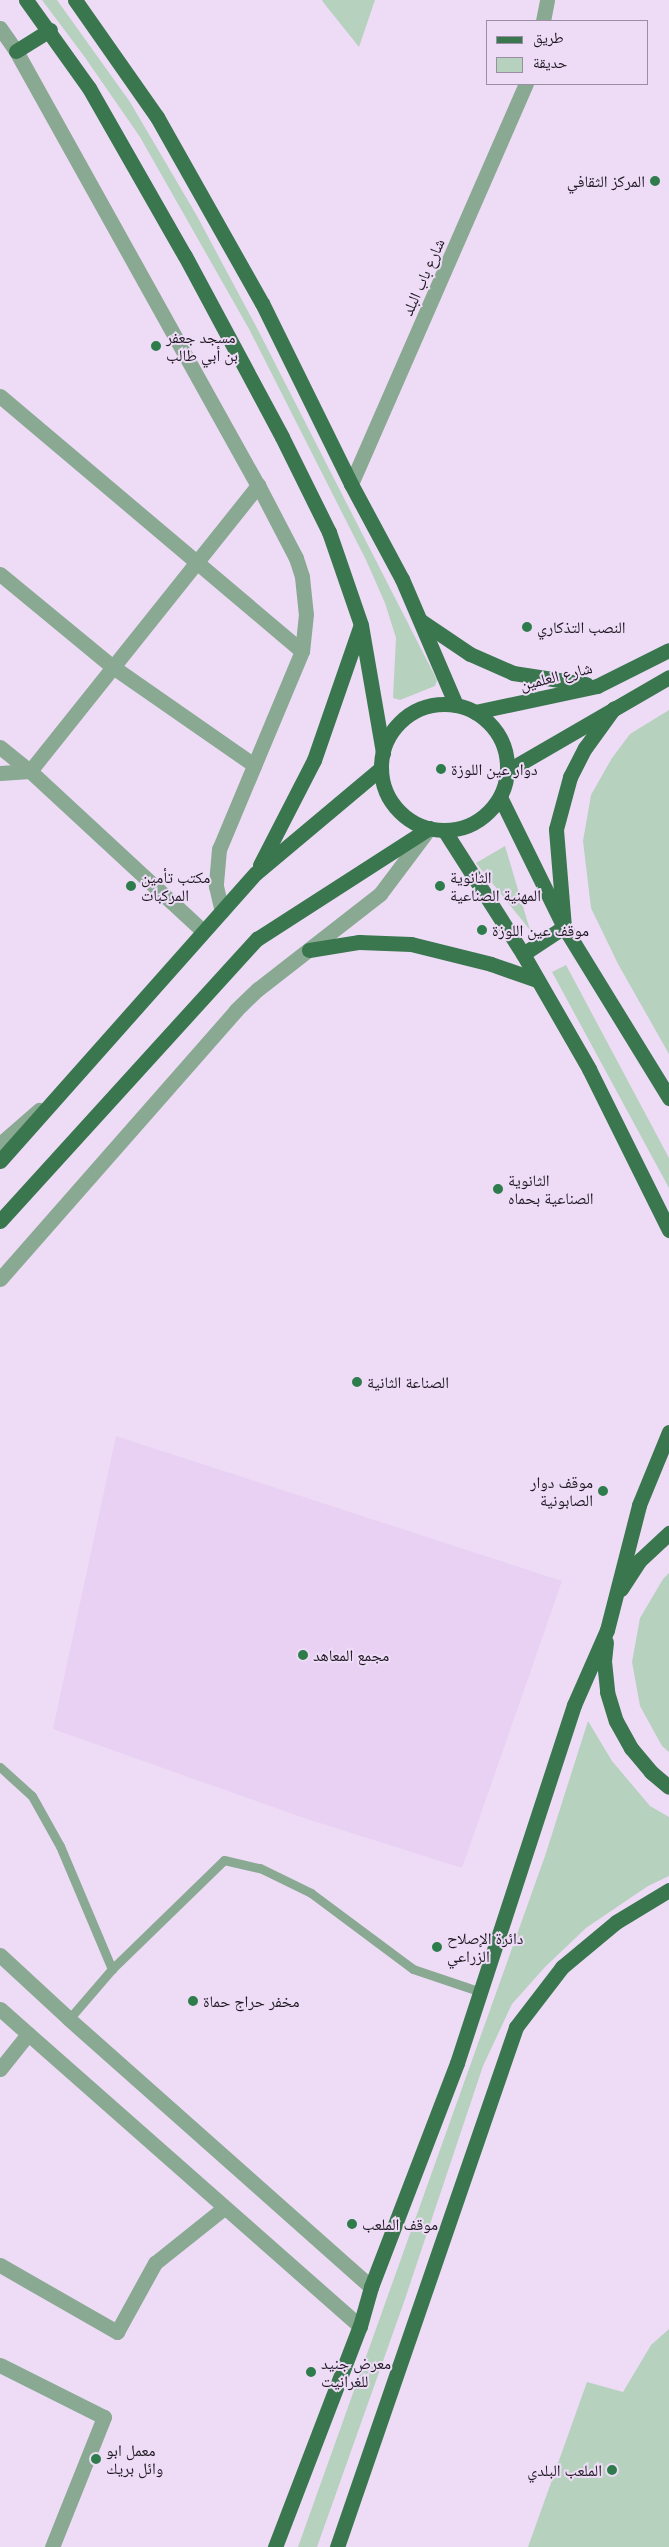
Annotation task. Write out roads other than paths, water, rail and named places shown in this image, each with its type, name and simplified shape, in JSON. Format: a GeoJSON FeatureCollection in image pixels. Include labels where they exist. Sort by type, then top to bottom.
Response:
{"type":"FeatureCollection","features":[{"type":"Feature","properties":{"kind":"main road"},"geometry":{"type":"LineString","coordinates":[[0,1161],[256,872],[382,761],[390,735],[402,720],[418,710],[436,705],[456,705],[475,712],[489,723],[500,737],[506,754],[508,771],[500,797],[490,811],[477,822],[461,828],[436,829],[410,820],[395,806],[385,788],[382,761],[361,625],[329,532],[282,437],[185,256],[90,88],[50,30],[26,0]]}},
{"type":"Feature","properties":{"kind":"main road"},"geometry":{"type":"LineString","coordinates":[[75,0],[157,117],[262,303],[351,484],[402,579],[456,705]]}},
{"type":"Feature","properties":{"kind":"main road"},"geometry":{"type":"LineString","coordinates":[[16,51],[50,30]]}},
{"type":"Feature","properties":{"kind":"main road"},"geometry":{"type":"LineString","coordinates":[[421,621],[470,654],[513,673],[597,686]]}},
{"type":"Feature","properties":{"kind":"main road"},"geometry":{"type":"LineString","coordinates":[[256,872],[314,760],[361,625]]}},
{"type":"Feature","properties":{"kind":"main road","name":"شارع العلمين"},"geometry":{"type":"LineString","coordinates":[[475,712],[597,686],[669,650]]}},
{"type":"Feature","properties":{"kind":"main road"},"geometry":{"type":"LineString","coordinates":[[508,771],[669,677]]}},
{"type":"Feature","properties":{"kind":"main road"},"geometry":{"type":"LineString","coordinates":[[564,927],[556,829],[570,777],[585,748],[614,708]]}},
{"type":"Feature","properties":{"kind":"main road"},"geometry":{"type":"LineString","coordinates":[[500,797],[564,927],[669,1098]]}},
{"type":"Feature","properties":{"kind":"main road"},"geometry":{"type":"LineString","coordinates":[[436,829],[538,980],[589,1069],[669,1230]]}},
{"type":"Feature","properties":{"kind":"main road"},"geometry":{"type":"LineString","coordinates":[[0,1221],[256,939],[436,829]]}},
{"type":"Feature","properties":{"kind":"main road"},"geometry":{"type":"LineString","coordinates":[[522,954],[564,927]]}},
{"type":"Feature","properties":{"kind":"main road"},"geometry":{"type":"LineString","coordinates":[[309,950],[359,942],[411,944],[491,964],[538,980]]}},
{"type":"Feature","properties":{"kind":"main road"},"geometry":{"type":"LineString","coordinates":[[669,1432],[639,1505],[607,1630],[604,1661],[607,1692],[616,1721],[631,1748],[651,1772],[669,1787]]}},
{"type":"Feature","properties":{"kind":"main road"},"geometry":{"type":"LineString","coordinates":[[275,2547],[360,2326],[371,2287],[457,2063],[574,1705],[607,1630],[619,1593],[640,1560],[669,1533]]}},
{"type":"Feature","properties":{"kind":"main road"},"geometry":{"type":"LineString","coordinates":[[338,2547],[516,2027],[562,1967],[616,1922],[669,1890]]}},
{"type":"Feature","properties":{"kind":"street"},"geometry":{"type":"LineString","coordinates":[[543,20],[548,0]]}},
{"type":"Feature","properties":{"kind":"street"},"geometry":{"type":"LineString","coordinates":[[0,28],[16,51],[258,485],[296,558],[302,576],[306,614],[302,651],[223,837],[217,861],[216,886],[222,911]]}},
{"type":"Feature","properties":{"kind":"street","name":"شارع باب البلد"},"geometry":{"type":"LineString","coordinates":[[351,484],[526,85]]}},
{"type":"Feature","properties":{"kind":"street"},"geometry":{"type":"LineString","coordinates":[[0,396],[302,651]]}},
{"type":"Feature","properties":{"kind":"street"},"geometry":{"type":"LineString","coordinates":[[0,773],[30,771],[258,485]]}},
{"type":"Feature","properties":{"kind":"street"},"geometry":{"type":"LineString","coordinates":[[0,574],[113,667],[254,765]]}},
{"type":"Feature","properties":{"kind":"street"},"geometry":{"type":"LineString","coordinates":[[0,747],[30,771],[203,931]]}},
{"type":"Feature","properties":{"kind":"street"},"geometry":{"type":"LineString","coordinates":[[0,1280],[236,1010],[258,989],[380,894],[436,829]]}},
{"type":"Feature","properties":{"kind":"street"},"geometry":{"type":"LineString","coordinates":[[0,1144],[75,1077]]}},
{"type":"Feature","properties":{"kind":"street"},"geometry":{"type":"LineString","coordinates":[[0,1954],[69,2019],[371,2287]]}},
{"type":"Feature","properties":{"kind":"street"},"geometry":{"type":"LineString","coordinates":[[0,2009],[360,2326]]}},
{"type":"Feature","properties":{"kind":"street"},"geometry":{"type":"LineString","coordinates":[[0,2069],[28,2034]]}},
{"type":"Feature","properties":{"kind":"street"},"geometry":{"type":"LineString","coordinates":[[0,2265],[117,2332],[155,2263],[224,2208]]}},
{"type":"Feature","properties":{"kind":"street"},"geometry":{"type":"LineString","coordinates":[[0,2365],[104,2417],[52,2547]]}},
{"type":"Feature","properties":{"kind":"lane"},"geometry":{"type":"LineString","coordinates":[[0,1767],[32,1796],[60,1846],[112,1969]]}},
{"type":"Feature","properties":{"kind":"lane"},"geometry":{"type":"LineString","coordinates":[[69,2019],[112,1969],[224,1860],[260,1868],[311,1894],[413,1969],[481,1992]]}},
{"type":"Feature","properties":{"kind":"place","name":"المركز الثقافي"},"geometry":{"type":"Point","coordinates":[655,181]}},
{"type":"Feature","properties":{"kind":"place","name":"مسجد جعفر بن أبي طالب"},"geometry":{"type":"Point","coordinates":[156,346]}},
{"type":"Feature","properties":{"kind":"place","name":"النصب التذكاري"},"geometry":{"type":"Point","coordinates":[527,627]}},
{"type":"Feature","properties":{"kind":"place","name":"دوار عين اللوزة"},"geometry":{"type":"Point","coordinates":[441,769]}},
{"type":"Feature","properties":{"kind":"place","name":"مكتب تأمين المركبات"},"geometry":{"type":"Point","coordinates":[131,886]}},
{"type":"Feature","properties":{"kind":"place","name":"الثانوية المهنية الصناعية"},"geometry":{"type":"Point","coordinates":[440,886]}},
{"type":"Feature","properties":{"kind":"place","name":"موقف عين اللوزة"},"geometry":{"type":"Point","coordinates":[482,930]}},
{"type":"Feature","properties":{"kind":"place","name":"الثانوية الصناعية بحماه"},"geometry":{"type":"Point","coordinates":[498,1189]}},
{"type":"Feature","properties":{"kind":"place","name":"الصناعة الثانية"},"geometry":{"type":"Point","coordinates":[357,1382]}},
{"type":"Feature","properties":{"kind":"place","name":"موقف دوار الصابونية"},"geometry":{"type":"Point","coordinates":[603,1491]}},
{"type":"Feature","properties":{"kind":"place","name":"مجمع المعاهد"},"geometry":{"type":"Point","coordinates":[303,1655]}},
{"type":"Feature","properties":{"kind":"place","name":"دائرة الإصلاح الزراعي"},"geometry":{"type":"Point","coordinates":[437,1947]}},
{"type":"Feature","properties":{"kind":"place","name":"مخفر حراج حماة"},"geometry":{"type":"Point","coordinates":[193,2001]}},
{"type":"Feature","properties":{"kind":"place","name":"موقف الملعب"},"geometry":{"type":"Point","coordinates":[352,2224]}},
{"type":"Feature","properties":{"kind":"place","name":"معرض جنيد للغرانيت"},"geometry":{"type":"Point","coordinates":[311,2372]}},
{"type":"Feature","properties":{"kind":"place","name":"معمل ابو وائل بريك"},"geometry":{"type":"Point","coordinates":[96,2459]}},
{"type":"Feature","properties":{"kind":"place","name":"الملعب البلدي"},"geometry":{"type":"Point","coordinates":[612,2470]}}]}
